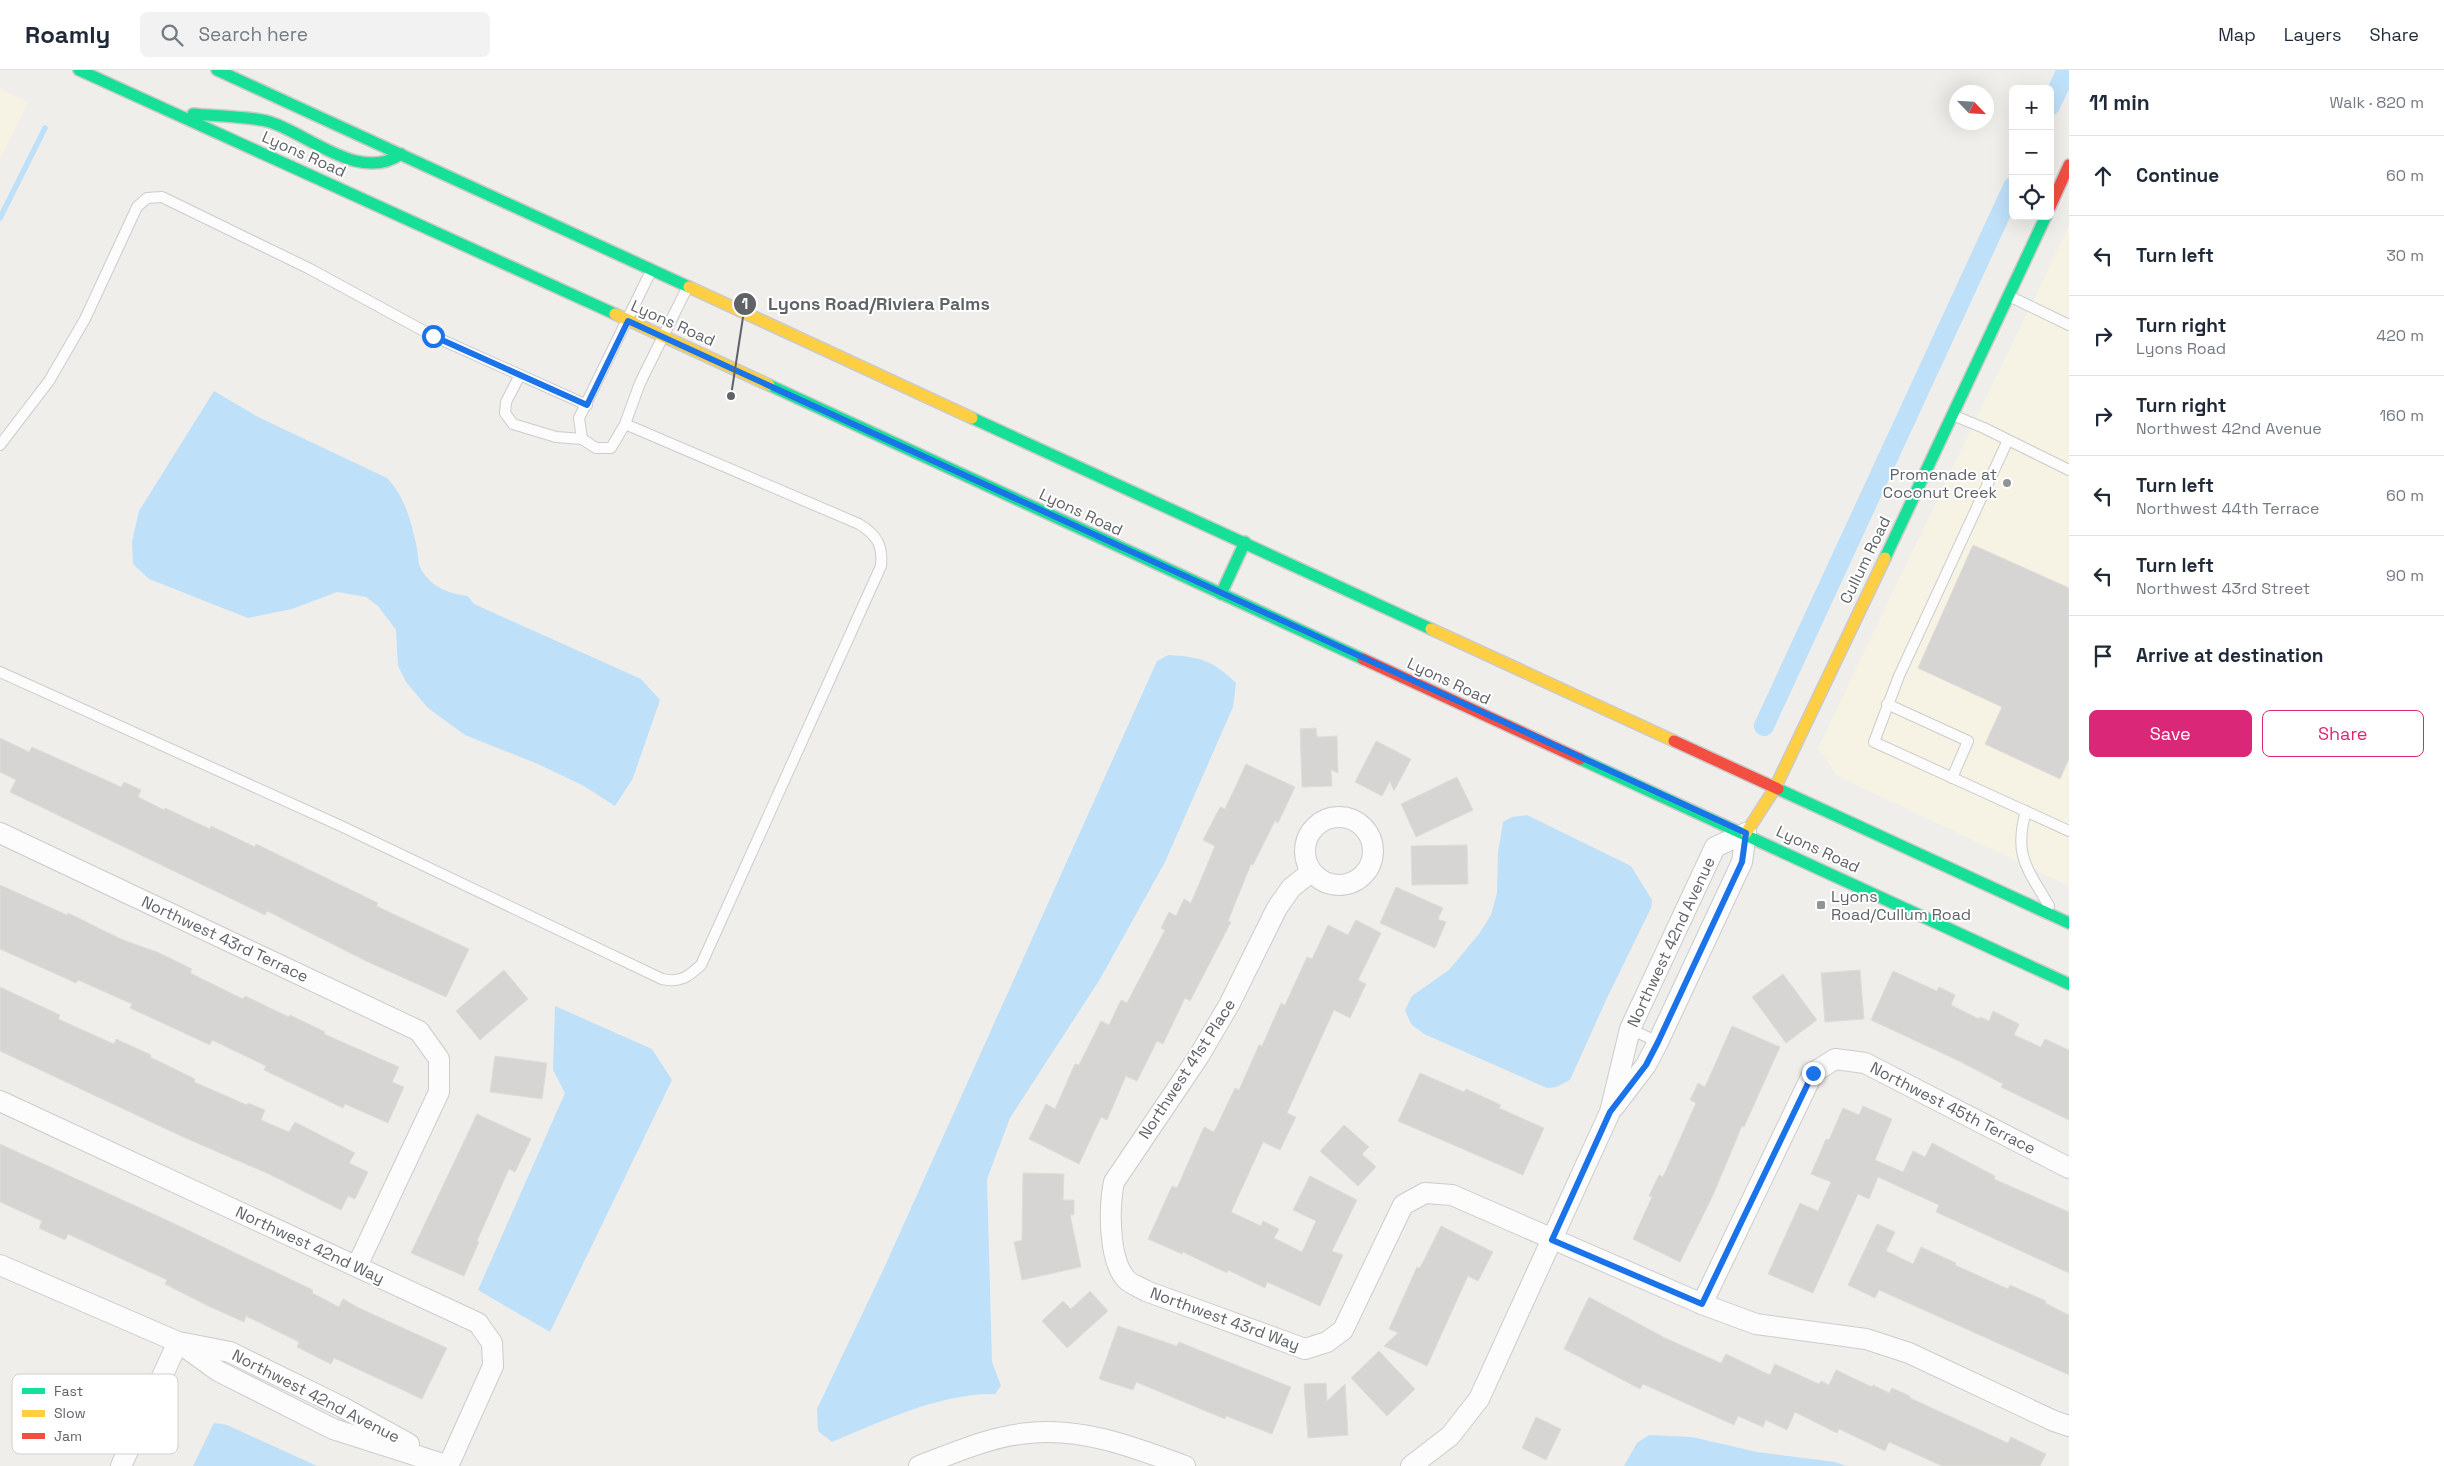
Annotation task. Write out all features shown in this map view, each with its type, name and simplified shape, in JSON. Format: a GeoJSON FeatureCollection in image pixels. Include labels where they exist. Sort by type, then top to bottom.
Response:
{"type":"FeatureCollection","features":[{"type":"Feature","properties":{"kind":"main road","name":"Lyons Road"},"geometry":{"type":"LineString","coordinates":[[79,70],[441,234],[1221,594],[1746,833],[2069,984]]}},
{"type":"Feature","properties":{"kind":"main road"},"geometry":{"type":"LineString","coordinates":[[217,70],[2069,923]]}},
{"type":"Feature","properties":{"kind":"main road"},"geometry":{"type":"LineString","coordinates":[[169,112],[269,122],[362,164],[376,166],[384,164],[391,162],[401,154]]}},
{"type":"Feature","properties":{"kind":"main road"},"geometry":{"type":"LineString","coordinates":[[2054,198],[2069,165]]}},
{"type":"Feature","properties":{"kind":"main road","name":"Cullum Road"},"geometry":{"type":"LineString","coordinates":[[1746,833],[1775,788],[1873,580],[1955,416],[2044,220]]}},
{"type":"Feature","properties":{"kind":"main road"},"geometry":{"type":"LineString","coordinates":[[1221,594],[1245,542]]}},
{"type":"Feature","properties":{"kind":"street","name":"Northwest 43rd Terrace"},"geometry":{"type":"LineString","coordinates":[[0,832],[419,1031],[439,1059],[439,1092],[357,1266]]}},
{"type":"Feature","properties":{"kind":"street","name":"Northwest 42nd Avenue"},"geometry":{"type":"LineString","coordinates":[[1411,1466],[1450,1436],[1479,1399],[1610,1112],[1630,1029],[1715,847],[1746,833]]}},
{"type":"Feature","properties":{"kind":"street","name":"Northwest 42nd Avenue"},"geometry":{"type":"LineString","coordinates":[[1610,1112],[1646,1065],[1658,1042],[1742,862],[1746,833]]}},
{"type":"Feature","properties":{"kind":"street","name":"Northwest 41st Place"},"geometry":{"type":"LineString","coordinates":[[1126,1279],[1115,1257],[1110,1203],[1114,1182],[1199,1056],[1226,1011],[1277,908],[1291,888],[1311,872]]}},
{"type":"Feature","properties":{"kind":"street","name":"Northwest 45th Terrace"},"geometry":{"type":"LineString","coordinates":[[1702,1304],[1813,1073],[1835,1059],[1866,1063],[2069,1168]]}},
{"type":"Feature","properties":{"kind":"street","name":"Northwest 42nd Way"},"geometry":{"type":"LineString","coordinates":[[0,1101],[478,1323],[492,1343],[493,1366],[448,1466]]}},
{"type":"Feature","properties":{"kind":"street","name":"Northwest 43rd Way"},"geometry":{"type":"LineString","coordinates":[[1126,1279],[1146,1291],[1305,1349],[1327,1342],[1343,1330],[1403,1205],[1425,1193],[1452,1195],[1552,1240]]}},
{"type":"Feature","properties":{"kind":"street"},"geometry":{"type":"LineString","coordinates":[[1552,1240],[1702,1304],[1756,1324],[1866,1339],[1909,1353],[2054,1421],[2069,1426]]}},
{"type":"Feature","properties":{"kind":"street","name":"Northwest 42nd Avenue"},"geometry":{"type":"LineString","coordinates":[[0,1264],[178,1342],[230,1352],[312,1405],[333,1429],[448,1466]]}},
{"type":"Feature","properties":{"kind":"street"},"geometry":{"type":"LineString","coordinates":[[163,1374],[178,1342]]}},
{"type":"Feature","properties":{"kind":"street"},"geometry":{"type":"LineString","coordinates":[[918,1466],[974,1445],[1029,1432],[1071,1433],[1123,1444],[1186,1466]]}},
{"type":"Feature","properties":{"kind":"street"},"geometry":{"type":"LineString","coordinates":[[121,1466],[127,1454]]}},
{"type":"Feature","properties":{"kind":"lane"},"geometry":{"type":"LineString","coordinates":[[0,445],[54,374],[85,319],[137,207],[147,198],[162,197],[310,269],[433,336],[587,405]]}},
{"type":"Feature","properties":{"kind":"lane"},"geometry":{"type":"LineString","coordinates":[[582,439],[580,418],[652,270]]}},
{"type":"Feature","properties":{"kind":"lane"},"geometry":{"type":"LineString","coordinates":[[520,375],[506,402],[505,413],[513,424],[556,437],[582,439],[596,448],[611,448],[625,424],[640,383],[688,287]]}},
{"type":"Feature","properties":{"kind":"lane"},"geometry":{"type":"LineString","coordinates":[[2010,297],[2036,307],[2069,325]]}},
{"type":"Feature","properties":{"kind":"lane"},"geometry":{"type":"LineString","coordinates":[[1955,416],[2069,470]]}},
{"type":"Feature","properties":{"kind":"lane"},"geometry":{"type":"LineString","coordinates":[[0,672],[341,826],[662,979],[674,982],[688,978],[701,965],[881,566],[882,552],[880,542],[873,532],[859,524],[625,424]]}},
{"type":"Feature","properties":{"kind":"lane"},"geometry":{"type":"LineString","coordinates":[[2008,440],[1887,704],[1874,742],[2069,831]]}},
{"type":"Feature","properties":{"kind":"lane"},"geometry":{"type":"LineString","coordinates":[[1887,704],[1968,741],[1952,778]]}},
{"type":"Feature","properties":{"kind":"lane"},"geometry":{"type":"LineString","coordinates":[[2026,811],[2020,831],[2019,846],[2026,867],[2054,916]]}},
{"type":"Feature","properties":{"kind":"lane"},"geometry":{"type":"LineString","coordinates":[[1630,1029],[1658,1042]]}},
{"type":"Feature","properties":{"kind":"shaded area"},"geometry":{"type":"Polygon","coordinates":[[[0,89],[28,102],[0,159],[0,89]]]}},
{"type":"Feature","properties":{"kind":"shaded area","name":"Promenade at Coconut Creek"},"geometry":{"type":"Polygon","coordinates":[[[2069,226],[2069,886],[1838,776],[1818,748],[2069,226]]]}},
{"type":"Feature","properties":{"kind":"water"},"geometry":{"type":"Polygon","coordinates":[[[214,391],[258,417],[387,478],[399,494],[407,511],[421,569],[426,577],[436,585],[454,594],[468,596],[474,604],[641,679],[660,700],[633,778],[615,806],[584,786],[538,764],[465,735],[428,708],[406,682],[398,666],[396,630],[378,606],[366,597],[337,592],[292,609],[248,618],[149,579],[133,564],[132,542],[139,511],[214,391]]]}},
{"type":"Feature","properties":{"kind":"water"},"geometry":{"type":"Polygon","coordinates":[[[1168,655],[1205,661],[1228,675],[1236,683],[1233,707],[1165,862],[1100,979],[1010,1118],[987,1179],[992,1362],[1001,1386],[995,1394],[954,1398],[933,1403],[891,1417],[832,1442],[818,1431],[817,1409],[885,1266],[1157,661],[1168,655]]]}},
{"type":"Feature","properties":{"kind":"water"},"geometry":{"type":"Polygon","coordinates":[[[1527,815],[1631,866],[1652,900],[1651,908],[1570,1080],[1556,1087],[1547,1088],[1424,1034],[1411,1024],[1405,1010],[1412,996],[1449,970],[1479,934],[1491,915],[1497,893],[1498,853],[1503,822],[1512,817],[1527,815]]]}},
{"type":"Feature","properties":{"kind":"water"},"geometry":{"type":"Polygon","coordinates":[[[555,1006],[652,1049],[672,1080],[550,1332],[478,1290],[565,1093],[553,1070],[555,1006]]]}},
{"type":"Feature","properties":{"kind":"water"},"geometry":{"type":"Polygon","coordinates":[[[214,1423],[227,1425],[317,1466],[193,1466],[214,1423]]]}},
{"type":"Feature","properties":{"kind":"water"},"geometry":{"type":"Polygon","coordinates":[[[1649,1435],[1692,1437],[1757,1452],[1835,1462],[1846,1466],[1624,1466],[1637,1443],[1649,1435]]]}},
{"type":"Feature","properties":{"kind":"building"},"geometry":{"type":"Polygon","coordinates":[[[1973,545],[2069,588],[2069,759],[2060,779],[1985,744],[2002,707],[1918,668],[1973,545]]]}},
{"type":"Feature","properties":{"kind":"building"},"geometry":{"type":"Polygon","coordinates":[[[1316,728],[1317,737],[1337,736],[1338,773],[1331,770],[1332,786],[1302,787],[1300,729],[1316,728]]]}},
{"type":"Feature","properties":{"kind":"building"},"geometry":{"type":"Polygon","coordinates":[[[0,738],[29,752],[32,747],[121,787],[124,782],[141,790],[138,797],[164,810],[165,808],[210,829],[211,826],[255,847],[256,844],[378,903],[376,906],[469,949],[446,997],[364,960],[267,911],[265,915],[10,792],[16,780],[0,772],[0,738]]]}},
{"type":"Feature","properties":{"kind":"building"},"geometry":{"type":"Polygon","coordinates":[[[1376,741],[1411,759],[1394,791],[1390,781],[1382,796],[1355,782],[1376,741]]]}},
{"type":"Feature","properties":{"kind":"building"},"geometry":{"type":"Polygon","coordinates":[[[1246,764],[1295,787],[1278,823],[1275,821],[1253,865],[1251,864],[1228,921],[1231,922],[1190,1001],[1185,998],[1163,1044],[1157,1041],[1137,1081],[1126,1076],[1107,1120],[1101,1117],[1079,1164],[1029,1139],[1046,1104],[1055,1109],[1075,1064],[1079,1065],[1101,1021],[1109,1025],[1121,1000],[1127,1003],[1165,930],[1161,928],[1169,912],[1176,916],[1184,899],[1191,903],[1215,846],[1203,840],[1220,807],[1225,809],[1246,764]]]}},
{"type":"Feature","properties":{"kind":"building"},"geometry":{"type":"Polygon","coordinates":[[[1457,777],[1473,810],[1416,837],[1401,804],[1457,777]]]}},
{"type":"Feature","properties":{"kind":"building"},"geometry":{"type":"Polygon","coordinates":[[[1467,845],[1468,884],[1412,885],[1411,846],[1467,845]]]}},
{"type":"Feature","properties":{"kind":"building"},"geometry":{"type":"Polygon","coordinates":[[[0,885],[67,915],[68,913],[123,940],[157,952],[192,969],[190,973],[243,999],[245,996],[289,1017],[290,1015],[325,1032],[324,1034],[399,1067],[392,1082],[404,1087],[388,1123],[345,1104],[343,1108],[264,1070],[266,1066],[212,1040],[210,1045],[130,1008],[132,1004],[78,980],[76,983],[0,949],[0,885]]]}},
{"type":"Feature","properties":{"kind":"building"},"geometry":{"type":"Polygon","coordinates":[[[1396,887],[1443,908],[1438,919],[1446,922],[1435,948],[1380,923],[1396,887]]]}},
{"type":"Feature","properties":{"kind":"building"},"geometry":{"type":"Polygon","coordinates":[[[1356,920],[1381,933],[1358,980],[1366,984],[1350,1018],[1334,1010],[1287,1113],[1296,1117],[1280,1150],[1263,1142],[1231,1212],[1261,1226],[1263,1221],[1279,1229],[1274,1238],[1302,1252],[1316,1221],[1293,1210],[1310,1176],[1357,1200],[1332,1251],[1343,1255],[1320,1306],[1267,1282],[1265,1288],[1228,1270],[1227,1273],[1183,1252],[1182,1254],[1148,1239],[1172,1186],[1177,1188],[1204,1127],[1214,1132],[1235,1088],[1239,1090],[1259,1045],[1262,1046],[1281,1003],[1285,1005],[1307,957],[1312,959],[1328,925],[1348,935],[1356,920]]]}},
{"type":"Feature","properties":{"kind":"building"},"geometry":{"type":"Polygon","coordinates":[[[504,970],[528,999],[480,1040],[456,1011],[504,970]]]}},
{"type":"Feature","properties":{"kind":"building"},"geometry":{"type":"Polygon","coordinates":[[[1860,970],[1864,1019],[1825,1022],[1821,973],[1860,970]]]}},
{"type":"Feature","properties":{"kind":"building"},"geometry":{"type":"Polygon","coordinates":[[[1893,971],[1937,991],[1939,987],[1955,995],[1951,1005],[1979,1019],[1980,1017],[1989,1021],[1993,1011],[2019,1024],[2014,1035],[2041,1047],[2045,1039],[2069,1050],[2069,1120],[2001,1087],[2003,1084],[1959,1061],[1871,1020],[1893,971]]]}},
{"type":"Feature","properties":{"kind":"building"},"geometry":{"type":"Polygon","coordinates":[[[1783,974],[1817,1020],[1786,1043],[1752,997],[1783,974]]]}},
{"type":"Feature","properties":{"kind":"building"},"geometry":{"type":"Polygon","coordinates":[[[0,987],[60,1015],[58,1019],[114,1044],[116,1039],[151,1055],[150,1057],[195,1079],[194,1082],[247,1105],[248,1103],[265,1110],[261,1120],[289,1132],[295,1122],[355,1153],[349,1163],[368,1172],[355,1199],[348,1196],[341,1210],[269,1174],[183,1137],[0,1051],[0,987]]]}},
{"type":"Feature","properties":{"kind":"building"},"geometry":{"type":"Polygon","coordinates":[[[1732,1026],[1780,1047],[1744,1127],[1742,1126],[1713,1195],[1680,1262],[1633,1239],[1652,1197],[1649,1196],[1659,1175],[1663,1177],[1696,1103],[1690,1100],[1698,1083],[1705,1087],[1732,1026]]]}},
{"type":"Feature","properties":{"kind":"building"},"geometry":{"type":"Polygon","coordinates":[[[495,1056],[547,1063],[542,1099],[490,1092],[495,1056]]]}},
{"type":"Feature","properties":{"kind":"building"},"geometry":{"type":"Polygon","coordinates":[[[1420,1073],[1464,1092],[1466,1089],[1501,1105],[1499,1108],[1544,1128],[1523,1175],[1398,1121],[1420,1073]]]}},
{"type":"Feature","properties":{"kind":"building"},"geometry":{"type":"Polygon","coordinates":[[[1863,1106],[1892,1119],[1875,1160],[1903,1172],[1913,1151],[1925,1157],[1932,1143],[1995,1176],[1994,1179],[2069,1212],[2069,1273],[1936,1212],[1939,1205],[1878,1177],[1869,1199],[1858,1194],[1813,1293],[1768,1274],[1800,1203],[1818,1211],[1831,1182],[1811,1174],[1826,1139],[1829,1140],[1843,1108],[1859,1115],[1863,1106]]]}},
{"type":"Feature","properties":{"kind":"building"},"geometry":{"type":"Polygon","coordinates":[[[477,1114],[531,1139],[515,1172],[509,1169],[477,1241],[479,1242],[464,1276],[411,1253],[477,1114]]]}},
{"type":"Feature","properties":{"kind":"building"},"geometry":{"type":"Polygon","coordinates":[[[1344,1125],[1369,1147],[1362,1154],[1376,1167],[1358,1186],[1320,1151],[1344,1125]]]}},
{"type":"Feature","properties":{"kind":"building"},"geometry":{"type":"Polygon","coordinates":[[[0,1144],[173,1223],[313,1290],[312,1293],[339,1307],[343,1299],[447,1348],[422,1399],[334,1358],[331,1364],[297,1347],[299,1342],[246,1316],[244,1322],[208,1306],[165,1284],[167,1280],[68,1234],[65,1240],[39,1228],[42,1221],[0,1202],[0,1144]]]}},
{"type":"Feature","properties":{"kind":"building"},"geometry":{"type":"Polygon","coordinates":[[[1023,1173],[1064,1174],[1063,1200],[1074,1200],[1074,1215],[1070,1215],[1081,1267],[1022,1280],[1014,1242],[1022,1240],[1023,1173]]]}},
{"type":"Feature","properties":{"kind":"building"},"geometry":{"type":"Polygon","coordinates":[[[1877,1224],[1895,1232],[1886,1251],[1913,1264],[1921,1247],[2008,1289],[2010,1285],[2046,1301],[2045,1303],[2069,1315],[2069,1375],[1879,1290],[1875,1298],[1848,1285],[1877,1224]]]}},
{"type":"Feature","properties":{"kind":"building"},"geometry":{"type":"Polygon","coordinates":[[[1441,1226],[1493,1252],[1478,1281],[1468,1276],[1427,1366],[1384,1346],[1398,1333],[1389,1329],[1417,1267],[1420,1268],[1441,1226]]]}},
{"type":"Feature","properties":{"kind":"building"},"geometry":{"type":"Polygon","coordinates":[[[1090,1291],[1108,1311],[1067,1348],[1042,1321],[1063,1301],[1071,1309],[1090,1291]]]}},
{"type":"Feature","properties":{"kind":"building"},"geometry":{"type":"Polygon","coordinates":[[[1589,1297],[1665,1338],[1721,1363],[1726,1354],[1770,1375],[1775,1364],[1819,1384],[1821,1381],[1829,1385],[1836,1370],[1889,1393],[1892,1388],[2008,1443],[2011,1437],[2046,1454],[2040,1466],[1942,1466],[1889,1442],[1885,1451],[1839,1429],[1837,1433],[1795,1412],[1787,1430],[1766,1420],[1763,1427],[1738,1416],[1734,1425],[1643,1384],[1640,1389],[1564,1349],[1589,1297]]]}},
{"type":"Feature","properties":{"kind":"building"},"geometry":{"type":"Polygon","coordinates":[[[1118,1326],[1177,1346],[1179,1342],[1291,1387],[1272,1434],[1226,1416],[1225,1419],[1136,1382],[1133,1390],[1099,1379],[1118,1326]]]}},
{"type":"Feature","properties":{"kind":"building"},"geometry":{"type":"Polygon","coordinates":[[[1379,1351],[1415,1389],[1387,1416],[1351,1378],[1379,1351]]]}},
{"type":"Feature","properties":{"kind":"building"},"geometry":{"type":"Polygon","coordinates":[[[1326,1383],[1327,1401],[1345,1384],[1348,1435],[1308,1438],[1304,1384],[1326,1383]]]}},
{"type":"Feature","properties":{"kind":"building"},"geometry":{"type":"Polygon","coordinates":[[[1536,1417],[1561,1429],[1546,1460],[1522,1448],[1536,1417]]]}},
{"type":"Feature","properties":{"kind":"waterway"},"geometry":{"type":"LineString","coordinates":[[2054,98],[2067,70]]}},
{"type":"Feature","properties":{"kind":"waterway"},"geometry":{"type":"LineString","coordinates":[[0,218],[45,128]]}},
{"type":"Feature","properties":{"kind":"waterway"},"geometry":{"type":"LineString","coordinates":[[1764,726],[2009,196]]}},
{"type":"Feature","properties":{"kind":"traffic: fast"},"geometry":{"type":"LineString","coordinates":[[79,70],[615,314]]}},
{"type":"Feature","properties":{"kind":"traffic: fast"},"geometry":{"type":"LineString","coordinates":[[217,70],[689,287]]}},
{"type":"Feature","properties":{"kind":"traffic: fast"},"geometry":{"type":"LineString","coordinates":[[193,114],[243,117],[270,122],[335,154],[352,160],[369,163],[385,161],[401,154]]}},
{"type":"Feature","properties":{"kind":"traffic: fast"},"geometry":{"type":"LineString","coordinates":[[1885,558],[2044,220]]}},
{"type":"Feature","properties":{"kind":"traffic: fast"},"geometry":{"type":"LineString","coordinates":[[769,385],[1363,659]]}},
{"type":"Feature","properties":{"kind":"traffic: fast"},"geometry":{"type":"LineString","coordinates":[[972,418],[1431,629]]}},
{"type":"Feature","properties":{"kind":"traffic: fast"},"geometry":{"type":"LineString","coordinates":[[1221,594],[1245,542]]}},
{"type":"Feature","properties":{"kind":"traffic: fast"},"geometry":{"type":"LineString","coordinates":[[1580,759],[2069,984]]}},
{"type":"Feature","properties":{"kind":"traffic: fast"},"geometry":{"type":"LineString","coordinates":[[1778,789],[2069,923]]}},
{"type":"Feature","properties":{"kind":"traffic: slow"},"geometry":{"type":"LineString","coordinates":[[689,287],[972,418]]}},
{"type":"Feature","properties":{"kind":"traffic: slow"},"geometry":{"type":"LineString","coordinates":[[615,314],[769,385]]}},
{"type":"Feature","properties":{"kind":"traffic: slow"},"geometry":{"type":"LineString","coordinates":[[1746,833],[1775,788],[1885,558]]}},
{"type":"Feature","properties":{"kind":"traffic: slow"},"geometry":{"type":"LineString","coordinates":[[1431,629],[1674,741]]}},
{"type":"Feature","properties":{"kind":"traffic: jam"},"geometry":{"type":"LineString","coordinates":[[2054,198],[2069,165]]}},
{"type":"Feature","properties":{"kind":"traffic: jam"},"geometry":{"type":"LineString","coordinates":[[1363,659],[1580,759]]}},
{"type":"Feature","properties":{"kind":"traffic: jam"},"geometry":{"type":"LineString","coordinates":[[1674,741],[1778,789]]}},
{"type":"Feature","properties":{"kind":"place","name":"Lyons Road/Riviera Palms"},"geometry":{"type":"Point","coordinates":[731,396]}},
{"type":"Feature","properties":{"kind":"place","name":"Promenade at Coconut Creek"},"geometry":{"type":"Point","coordinates":[2007,483]}},
{"type":"Feature","properties":{"kind":"place","name":"Lyons Road/Cullum Road"},"geometry":{"type":"Point","coordinates":[1821,905]}},
{"type":"Feature","properties":{"kind":"route"},"geometry":{"type":"LineString","coordinates":[[433,336],[587,405],[628,321],[1746,833],[1742,862],[1658,1042],[1646,1065],[1610,1112],[1552,1240],[1702,1304],[1813,1073]]}}]}
